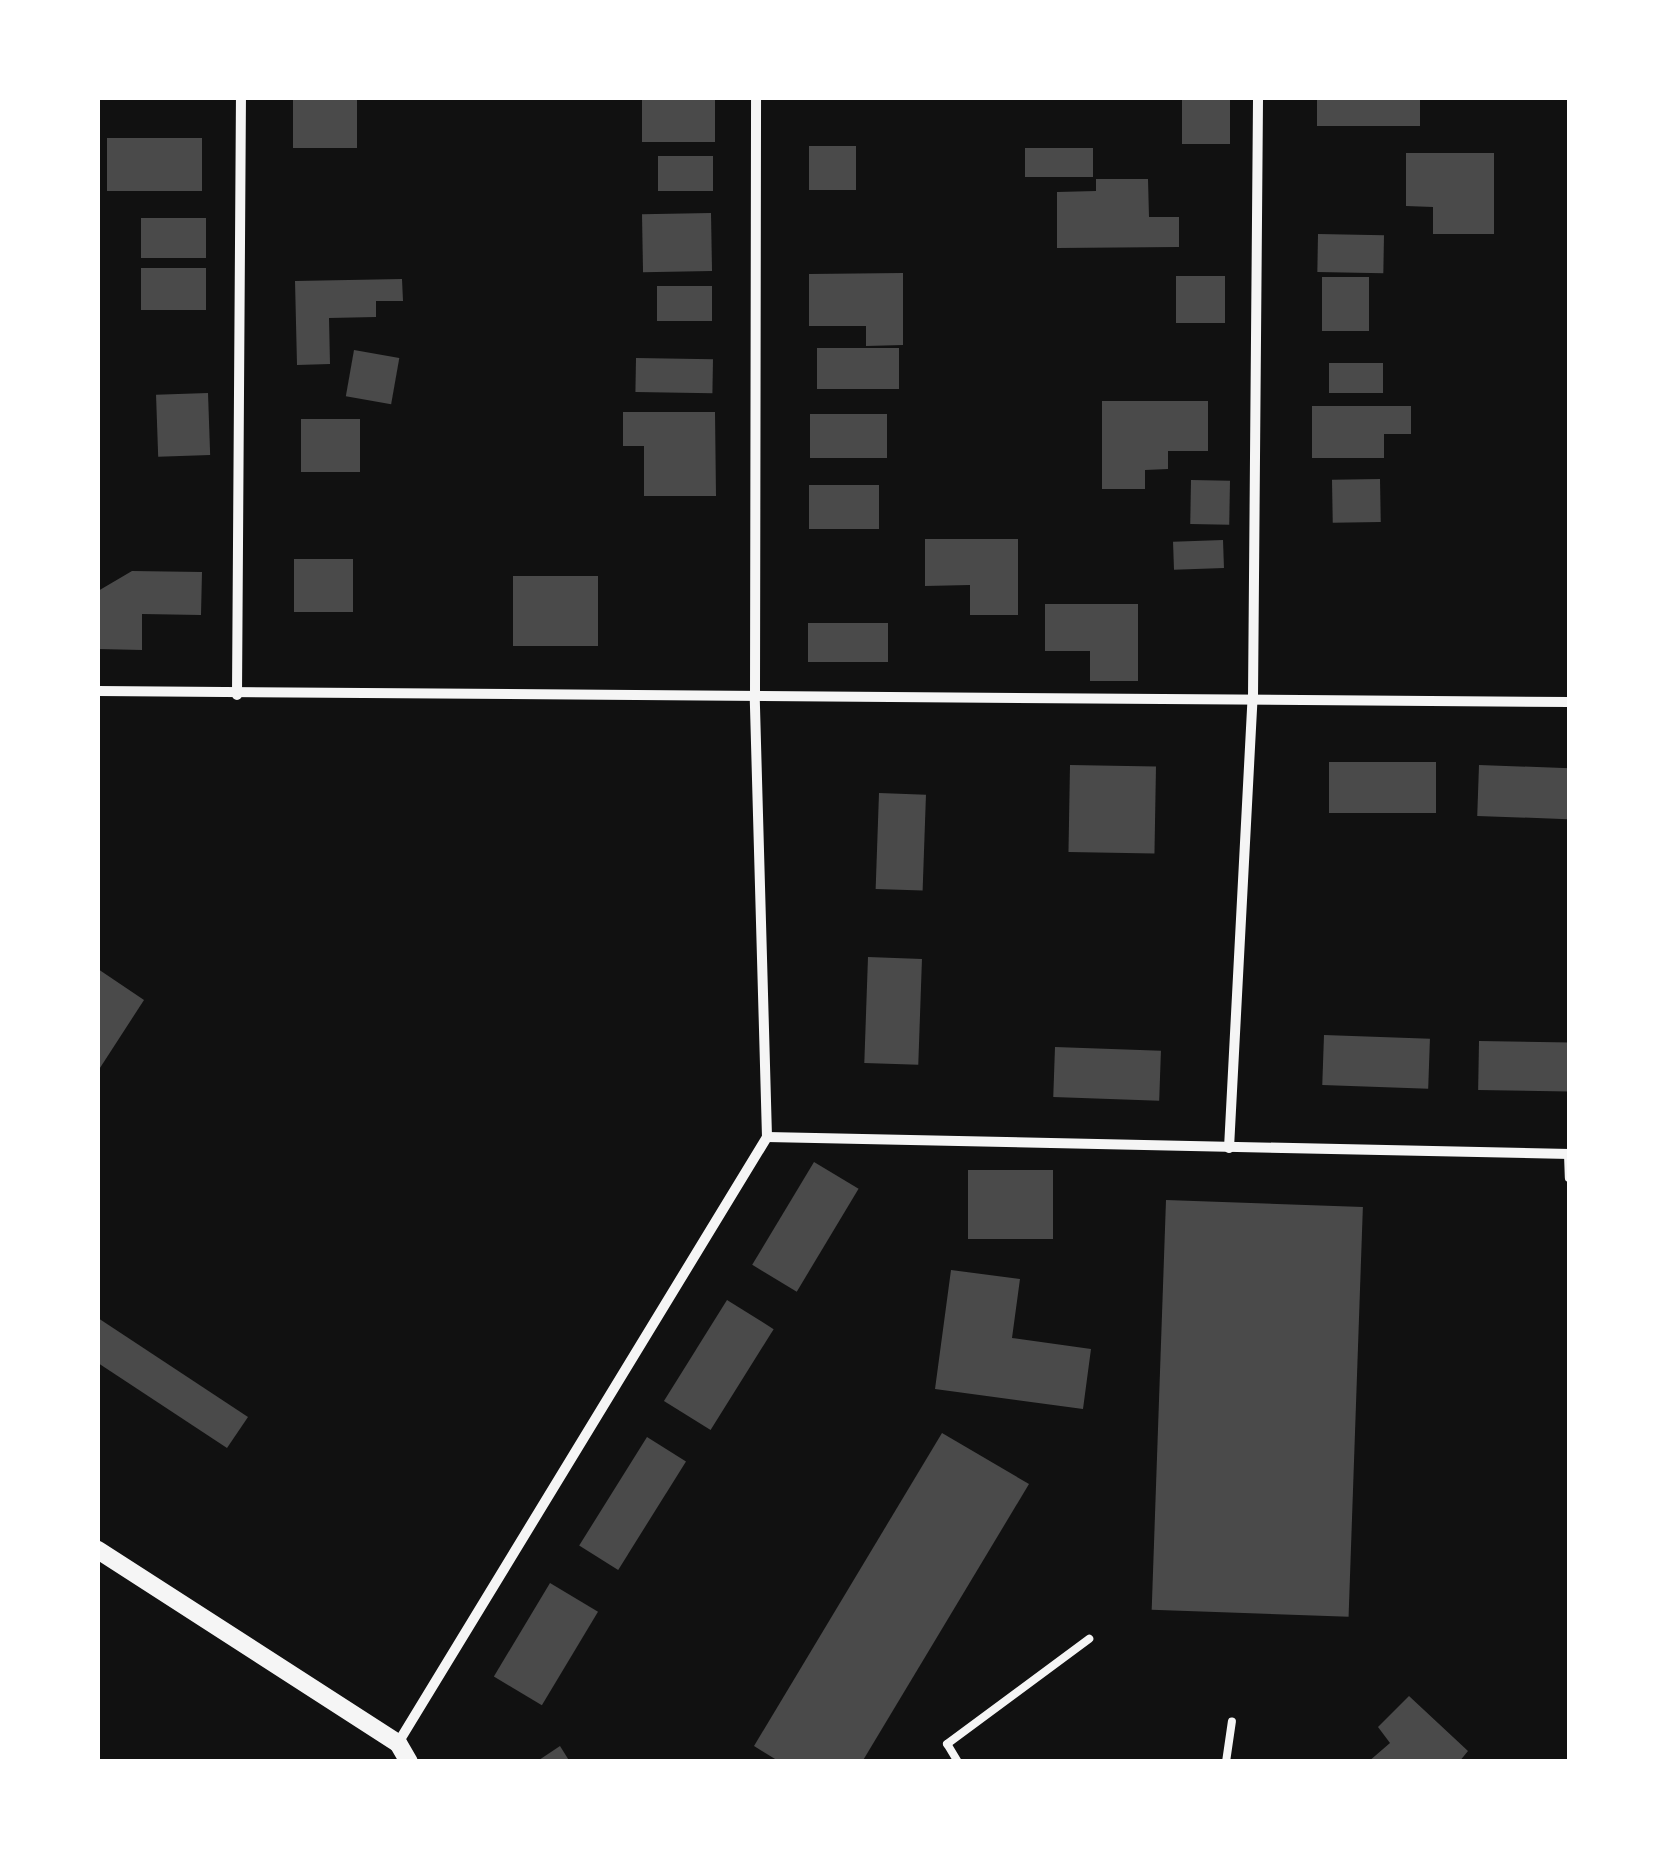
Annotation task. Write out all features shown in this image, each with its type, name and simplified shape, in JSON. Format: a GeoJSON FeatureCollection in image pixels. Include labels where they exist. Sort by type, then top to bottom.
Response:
{"type":"FeatureCollection","features":[{"type":"Feature","properties":{"kind":"street"},"geometry":{"type":"LineString","coordinates":[[237,695],[241,98]]}},
{"type":"Feature","properties":{"kind":"street"},"geometry":{"type":"LineString","coordinates":[[398,1744],[767,1136],[755,696],[756,98]]}},
{"type":"Feature","properties":{"kind":"street"},"geometry":{"type":"LineString","coordinates":[[1228,1148],[1253,697],[1258,98]]}},
{"type":"Feature","properties":{"kind":"street"},"geometry":{"type":"LineString","coordinates":[[98,691],[1570,702]]}},
{"type":"Feature","properties":{"kind":"street"},"geometry":{"type":"LineString","coordinates":[[767,1136],[1568,1154]]}},
{"type":"Feature","properties":{"kind":"street"},"geometry":{"type":"LineString","coordinates":[[98,1550],[398,1744],[410,1762]]}},
{"type":"Feature","properties":{"kind":"lane"},"geometry":{"type":"LineString","coordinates":[[1568,1154],[1569,1178]]}},
{"type":"Feature","properties":{"kind":"lane"},"geometry":{"type":"LineString","coordinates":[[958,1762],[947,1744],[1089,1640]]}},
{"type":"Feature","properties":{"kind":"lane"},"geometry":{"type":"LineString","coordinates":[[1226,1762],[1232,1721]]}},
{"type":"Feature","properties":{"kind":"building"},"geometry":{"type":"Polygon","coordinates":[[[293,98],[357,98],[357,148],[293,148],[293,98]]]}},
{"type":"Feature","properties":{"kind":"building"},"geometry":{"type":"Polygon","coordinates":[[[642,98],[715,98],[715,142],[642,142],[642,98]]]}},
{"type":"Feature","properties":{"kind":"building"},"geometry":{"type":"Polygon","coordinates":[[[1182,98],[1230,98],[1230,144],[1182,144],[1182,98]]]}},
{"type":"Feature","properties":{"kind":"building"},"geometry":{"type":"Polygon","coordinates":[[[1317,98],[1420,98],[1420,126],[1317,126],[1317,98]]]}},
{"type":"Feature","properties":{"kind":"building"},"geometry":{"type":"Polygon","coordinates":[[[107,138],[202,138],[202,191],[107,191],[107,138]]]}},
{"type":"Feature","properties":{"kind":"building"},"geometry":{"type":"Polygon","coordinates":[[[809,146],[856,146],[856,190],[809,190],[809,146]]]}},
{"type":"Feature","properties":{"kind":"building"},"geometry":{"type":"Polygon","coordinates":[[[1025,148],[1093,148],[1093,177],[1025,177],[1025,148]]]}},
{"type":"Feature","properties":{"kind":"building"},"geometry":{"type":"Polygon","coordinates":[[[1406,153],[1494,153],[1494,234],[1433,234],[1433,207],[1406,206],[1406,153]]]}},
{"type":"Feature","properties":{"kind":"building"},"geometry":{"type":"Polygon","coordinates":[[[658,156],[713,156],[713,191],[658,191],[658,156]]]}},
{"type":"Feature","properties":{"kind":"building"},"geometry":{"type":"Polygon","coordinates":[[[1096,179],[1148,179],[1149,217],[1179,217],[1179,247],[1057,248],[1057,192],[1096,191],[1096,179]]]}},
{"type":"Feature","properties":{"kind":"building"},"geometry":{"type":"Polygon","coordinates":[[[711,213],[712,271],[643,272],[642,214],[711,213]]]}},
{"type":"Feature","properties":{"kind":"building"},"geometry":{"type":"Polygon","coordinates":[[[141,218],[206,218],[206,258],[141,258],[141,218]]]}},
{"type":"Feature","properties":{"kind":"building"},"geometry":{"type":"Polygon","coordinates":[[[1318,234],[1384,235],[1383,273],[1317,272],[1318,234]]]}},
{"type":"Feature","properties":{"kind":"building"},"geometry":{"type":"Polygon","coordinates":[[[141,268],[206,268],[206,310],[141,310],[141,268]]]}},
{"type":"Feature","properties":{"kind":"building"},"geometry":{"type":"Polygon","coordinates":[[[903,273],[903,345],[866,346],[866,326],[809,326],[809,274],[903,273]]]}},
{"type":"Feature","properties":{"kind":"building"},"geometry":{"type":"Polygon","coordinates":[[[1176,276],[1225,276],[1225,323],[1176,323],[1176,276]]]}},
{"type":"Feature","properties":{"kind":"building"},"geometry":{"type":"Polygon","coordinates":[[[1322,277],[1369,277],[1369,331],[1322,331],[1322,277]]]}},
{"type":"Feature","properties":{"kind":"building"},"geometry":{"type":"Polygon","coordinates":[[[402,279],[403,301],[376,301],[376,317],[329,318],[330,364],[297,365],[295,281],[402,279]]]}},
{"type":"Feature","properties":{"kind":"building"},"geometry":{"type":"Polygon","coordinates":[[[657,286],[712,286],[712,321],[657,321],[657,286]]]}},
{"type":"Feature","properties":{"kind":"building"},"geometry":{"type":"Polygon","coordinates":[[[817,348],[899,348],[899,389],[817,389],[817,348]]]}},
{"type":"Feature","properties":{"kind":"building"},"geometry":{"type":"Polygon","coordinates":[[[354,350],[399,358],[391,404],[346,396],[354,350]]]}},
{"type":"Feature","properties":{"kind":"building"},"geometry":{"type":"Polygon","coordinates":[[[636,358],[713,359],[712,393],[635,392],[636,358]]]}},
{"type":"Feature","properties":{"kind":"building"},"geometry":{"type":"Polygon","coordinates":[[[1329,363],[1383,363],[1383,393],[1329,393],[1329,363]]]}},
{"type":"Feature","properties":{"kind":"building"},"geometry":{"type":"Polygon","coordinates":[[[208,393],[210,455],[158,457],[156,395],[208,393]]]}},
{"type":"Feature","properties":{"kind":"building"},"geometry":{"type":"Polygon","coordinates":[[[1102,401],[1208,401],[1208,451],[1168,451],[1168,469],[1145,470],[1145,489],[1102,489],[1102,401]]]}},
{"type":"Feature","properties":{"kind":"building"},"geometry":{"type":"Polygon","coordinates":[[[1312,406],[1411,406],[1411,434],[1384,434],[1384,458],[1312,458],[1312,406]]]}},
{"type":"Feature","properties":{"kind":"building"},"geometry":{"type":"Polygon","coordinates":[[[623,412],[715,412],[716,496],[644,496],[644,446],[623,446],[623,412]]]}},
{"type":"Feature","properties":{"kind":"building"},"geometry":{"type":"Polygon","coordinates":[[[810,414],[887,414],[887,458],[810,458],[810,414]]]}},
{"type":"Feature","properties":{"kind":"building"},"geometry":{"type":"Polygon","coordinates":[[[301,419],[360,419],[360,472],[301,472],[301,419]]]}},
{"type":"Feature","properties":{"kind":"building"},"geometry":{"type":"Polygon","coordinates":[[[1380,479],[1381,522],[1333,523],[1332,480],[1380,479]]]}},
{"type":"Feature","properties":{"kind":"building"},"geometry":{"type":"Polygon","coordinates":[[[1191,480],[1230,481],[1229,525],[1190,524],[1191,480]]]}},
{"type":"Feature","properties":{"kind":"building"},"geometry":{"type":"Polygon","coordinates":[[[809,485],[879,485],[879,529],[809,529],[809,485]]]}},
{"type":"Feature","properties":{"kind":"building"},"geometry":{"type":"Polygon","coordinates":[[[925,539],[1018,539],[1018,615],[970,615],[970,585],[925,586],[925,539]]]}},
{"type":"Feature","properties":{"kind":"building"},"geometry":{"type":"Polygon","coordinates":[[[1223,540],[1224,568],[1174,570],[1173,542],[1223,540]]]}},
{"type":"Feature","properties":{"kind":"building"},"geometry":{"type":"Polygon","coordinates":[[[294,559],[353,559],[353,612],[294,612],[294,559]]]}},
{"type":"Feature","properties":{"kind":"building"},"geometry":{"type":"Polygon","coordinates":[[[132,571],[202,572],[201,615],[142,614],[142,650],[98,649],[98,591],[132,571]]]}},
{"type":"Feature","properties":{"kind":"building"},"geometry":{"type":"Polygon","coordinates":[[[513,576],[598,576],[598,646],[513,646],[513,576]]]}},
{"type":"Feature","properties":{"kind":"building"},"geometry":{"type":"Polygon","coordinates":[[[1045,604],[1138,604],[1138,681],[1090,681],[1090,651],[1045,651],[1045,604]]]}},
{"type":"Feature","properties":{"kind":"building"},"geometry":{"type":"Polygon","coordinates":[[[808,623],[888,623],[888,662],[808,662],[808,623]]]}},
{"type":"Feature","properties":{"kind":"building"},"geometry":{"type":"Polygon","coordinates":[[[1329,762],[1436,762],[1436,813],[1329,813],[1329,762]]]}},
{"type":"Feature","properties":{"kind":"building"},"geometry":{"type":"Polygon","coordinates":[[[1070,765],[1156,767],[1154,853],[1068,852],[1070,765]]]}},
{"type":"Feature","properties":{"kind":"building"},"geometry":{"type":"Polygon","coordinates":[[[1479,765],[1570,768],[1568,819],[1477,816],[1479,765]]]}},
{"type":"Feature","properties":{"kind":"building"},"geometry":{"type":"Polygon","coordinates":[[[879,793],[926,795],[923,891],[876,889],[879,793]]]}},
{"type":"Feature","properties":{"kind":"building"},"geometry":{"type":"Polygon","coordinates":[[[868,957],[922,959],[918,1065],[864,1063],[868,957]]]}},
{"type":"Feature","properties":{"kind":"building"},"geometry":{"type":"Polygon","coordinates":[[[98,969],[144,1000],[98,1071],[98,969]]]}},
{"type":"Feature","properties":{"kind":"building"},"geometry":{"type":"Polygon","coordinates":[[[1324,1035],[1430,1039],[1428,1089],[1322,1085],[1324,1035]]]}},
{"type":"Feature","properties":{"kind":"building"},"geometry":{"type":"Polygon","coordinates":[[[1479,1041],[1570,1043],[1569,1092],[1478,1090],[1479,1041]]]}},
{"type":"Feature","properties":{"kind":"building"},"geometry":{"type":"Polygon","coordinates":[[[1055,1047],[1161,1051],[1159,1101],[1053,1097],[1055,1047]]]}},
{"type":"Feature","properties":{"kind":"building"},"geometry":{"type":"Polygon","coordinates":[[[814,1162],[859,1189],[797,1292],[752,1265],[814,1162]]]}},
{"type":"Feature","properties":{"kind":"building"},"geometry":{"type":"Polygon","coordinates":[[[968,1170],[1053,1170],[1053,1239],[968,1239],[968,1170]]]}},
{"type":"Feature","properties":{"kind":"building"},"geometry":{"type":"Polygon","coordinates":[[[1166,1200],[1363,1207],[1349,1617],[1152,1610],[1166,1200]]]}},
{"type":"Feature","properties":{"kind":"building"},"geometry":{"type":"Polygon","coordinates":[[[951,1270],[1020,1279],[1012,1338],[1091,1349],[1083,1409],[935,1389],[951,1270]]]}},
{"type":"Feature","properties":{"kind":"building"},"geometry":{"type":"Polygon","coordinates":[[[727,1300],[774,1329],[711,1430],[664,1401],[727,1300]]]}},
{"type":"Feature","properties":{"kind":"building"},"geometry":{"type":"Polygon","coordinates":[[[98,1318],[248,1417],[227,1448],[98,1363],[98,1318]]]}},
{"type":"Feature","properties":{"kind":"building"},"geometry":{"type":"Polygon","coordinates":[[[942,1433],[1029,1484],[862,1762],[780,1762],[754,1746],[942,1433]]]}},
{"type":"Feature","properties":{"kind":"building"},"geometry":{"type":"Polygon","coordinates":[[[647,1437],[686,1461],[618,1570],[579,1546],[647,1437]]]}},
{"type":"Feature","properties":{"kind":"building"},"geometry":{"type":"Polygon","coordinates":[[[550,1583],[598,1612],[542,1705],[494,1676],[550,1583]]]}},
{"type":"Feature","properties":{"kind":"building"},"geometry":{"type":"Polygon","coordinates":[[[1409,1696],[1468,1751],[1459,1762],[1368,1762],[1390,1743],[1378,1727],[1409,1696]]]}},
{"type":"Feature","properties":{"kind":"building"},"geometry":{"type":"Polygon","coordinates":[[[560,1746],[570,1762],[536,1762],[560,1746]]]}}]}
